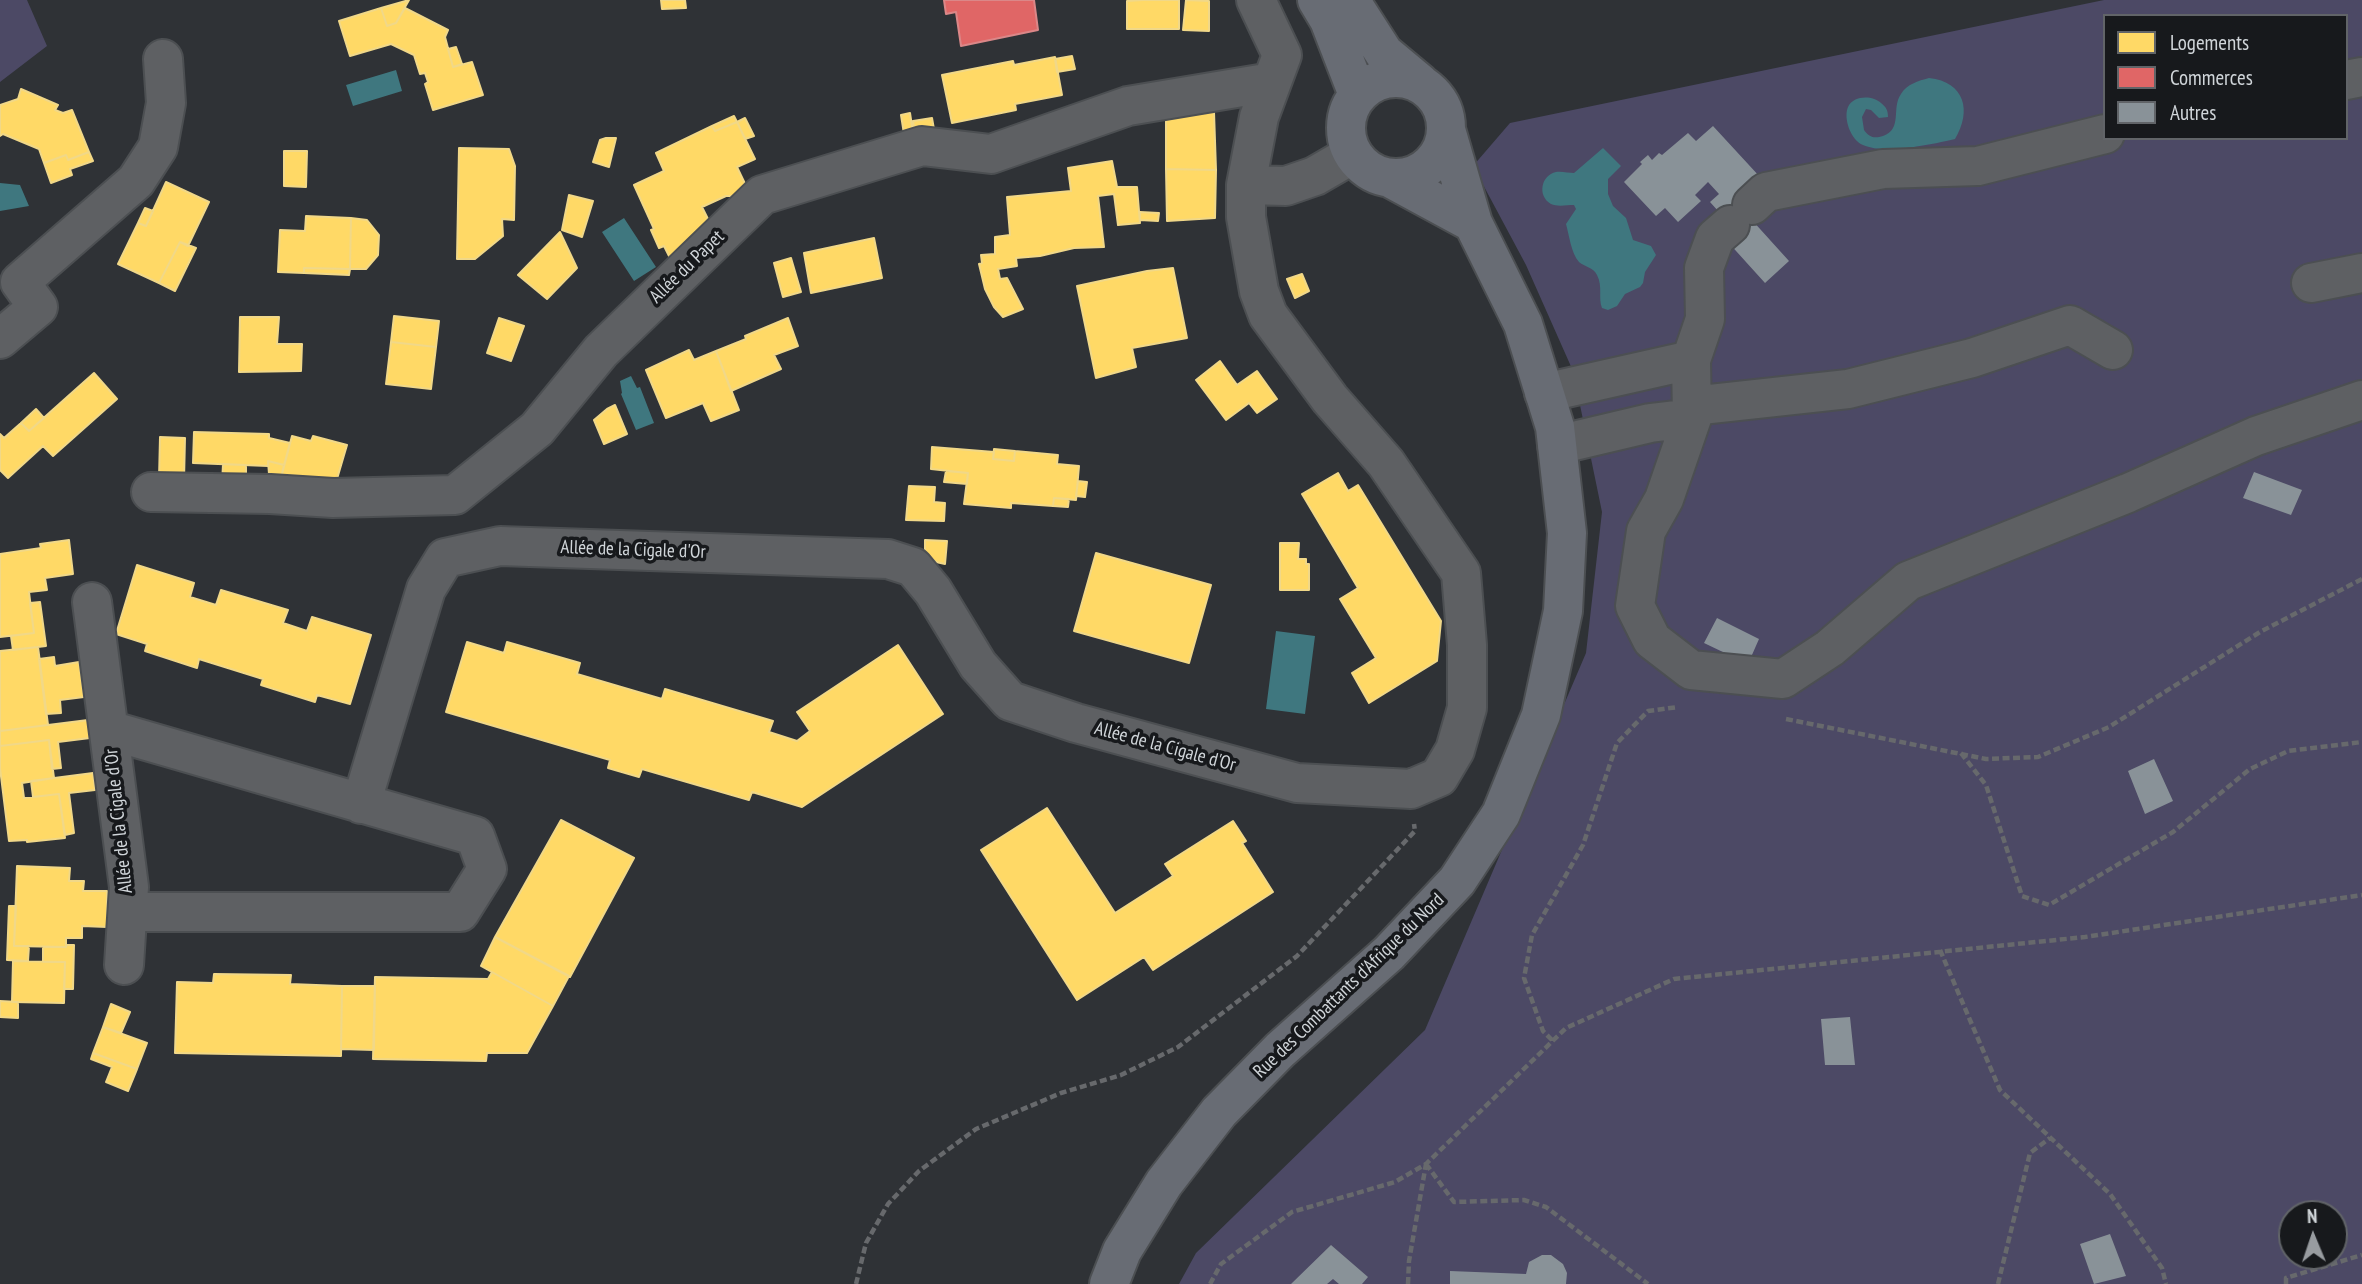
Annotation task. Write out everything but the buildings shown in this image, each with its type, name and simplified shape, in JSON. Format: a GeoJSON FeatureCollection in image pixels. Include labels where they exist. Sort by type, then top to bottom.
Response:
{"type":"FeatureCollection","features":[{"type":"Feature","properties":{"kind":"main road"},"geometry":{"type":"LineString","coordinates":[[1317,0],[1329,20],[1358,95]]}},
{"type":"Feature","properties":{"kind":"main road"},"geometry":{"type":"LineString","coordinates":[[1350,0],[1384,53],[1434,93],[1445,111],[1447,133],[1442,150],[1428,168],[1410,177],[1390,178]]}},
{"type":"Feature","properties":{"kind":"main road"},"geometry":{"type":"LineString","coordinates":[[1420,83],[1405,78],[1384,78],[1368,86],[1358,95],[1346,117],[1347,139],[1353,154],[1363,166],[1473,223]]}},
{"type":"Feature","properties":{"kind":"main road","name":"Rue des Combattants d'Afrique du Nord"},"geometry":{"type":"LineString","coordinates":[[1109,1284],[1122,1251],[1164,1183],[1219,1112],[1280,1050],[1389,953],[1457,881],[1501,814],[1541,715],[1563,611],[1567,533],[1555,427],[1523,324],[1473,223],[1447,133]]}},
{"type":"Feature","properties":{"kind":"street"},"geometry":{"type":"LineString","coordinates":[[1256,0],[1282,54],[1259,117],[1247,185],[1246,217],[1259,291],[1268,315],[1330,399],[1386,463],[1461,573],[1467,645],[1467,708],[1455,750],[1439,777],[1411,789]]}},
{"type":"Feature","properties":{"kind":"street"},"geometry":{"type":"LineString","coordinates":[[0,339],[38,307],[20,282],[136,181],[158,147],[166,103],[163,59]]}},
{"type":"Feature","properties":{"kind":"street","name":"Allée du Papet"},"geometry":{"type":"LineString","coordinates":[[151,492],[333,498],[455,495],[537,429],[601,351],[762,195],[922,146],[991,154],[1128,106],[1272,82]]}},
{"type":"Feature","properties":{"kind":"street"},"geometry":{"type":"LineString","coordinates":[[2103,135],[1978,166],[1883,169],[1766,192],[1715,238],[1704,268],[1705,319],[1691,360],[1692,412],[1664,499],[1646,531],[1635,606],[1652,640],[1691,670],[1783,679],[1830,648],[1908,581],[2128,493],[2256,436],[2362,400]]}},
{"type":"Feature","properties":{"kind":"street"},"geometry":{"type":"LineString","coordinates":[[1247,185],[1286,186],[1315,176],[1353,154]]}},
{"type":"Feature","properties":{"kind":"street"},"geometry":{"type":"LineString","coordinates":[[2311,283],[2362,273]]}},
{"type":"Feature","properties":{"kind":"street"},"geometry":{"type":"LineString","coordinates":[[1557,445],[1692,412],[1848,389],[1972,358],[2070,325],[2113,350]]}},
{"type":"Feature","properties":{"kind":"street"},"geometry":{"type":"LineString","coordinates":[[1544,393],[1691,360]]}},
{"type":"Feature","properties":{"kind":"street","name":"Allée de la Cigale d'Or"},"geometry":{"type":"LineString","coordinates":[[361,804],[426,589],[445,558],[500,546],[888,559],[913,567],[933,591],[978,665],[1010,701],[1076,723],[1297,783],[1411,789]]}},
{"type":"Feature","properties":{"kind":"street","name":"Allée de la Cigale d'Or"},"geometry":{"type":"LineString","coordinates":[[92,603],[128,887],[124,965]]}},
{"type":"Feature","properties":{"kind":"street","name":"Allée de la Cigale d'Or"},"geometry":{"type":"LineString","coordinates":[[109,730],[475,836],[487,869],[460,912],[128,912]]}},
{"type":"Feature","properties":{"kind":"path"},"geometry":{"type":"LineString","coordinates":[[1774,717],[1986,759],[2038,757],[2109,727],[2260,632],[2362,579]]}},
{"type":"Feature","properties":{"kind":"path"},"geometry":{"type":"LineString","coordinates":[[1552,1040],[1543,1031],[1524,978],[1532,935],[1583,845],[1617,743],[1648,711],[1684,707]]}},
{"type":"Feature","properties":{"kind":"path"},"geometry":{"type":"LineString","coordinates":[[1961,753],[1986,785],[2022,896],[2049,905],[2174,832],[2250,769],[2288,751],[2362,742]]}},
{"type":"Feature","properties":{"kind":"path"},"geometry":{"type":"LineString","coordinates":[[856,1284],[866,1243],[888,1205],[919,1171],[976,1129],[1061,1093],[1121,1076],[1178,1047],[1297,956],[1415,831],[1411,789]]}},
{"type":"Feature","properties":{"kind":"path"},"geometry":{"type":"LineString","coordinates":[[1210,1284],[1221,1264],[1292,1212],[1395,1182],[1426,1164],[1566,1028],[1674,979],[2085,937],[2362,895]]}},
{"type":"Feature","properties":{"kind":"path"},"geometry":{"type":"LineString","coordinates":[[1940,950],[2000,1090],[2110,1194],[2162,1268],[2166,1284]]}},
{"type":"Feature","properties":{"kind":"path"},"geometry":{"type":"LineString","coordinates":[[1998,1284],[2030,1153],[2050,1138]]}},
{"type":"Feature","properties":{"kind":"path"},"geometry":{"type":"LineString","coordinates":[[1408,1284],[1409,1261],[1426,1164]]}},
{"type":"Feature","properties":{"kind":"path"},"geometry":{"type":"LineString","coordinates":[[1426,1164],[1454,1202],[1524,1200],[1546,1206],[1648,1284]]}},
{"type":"Feature","properties":{"kind":"path"},"geometry":{"type":"LineString","coordinates":[[2286,1284],[2286,1278],[2362,1255]]}},
{"type":"Feature","properties":{"kind":"shaded area"},"geometry":{"type":"Polygon","coordinates":[[[0,0],[27,0],[47,46],[0,82],[0,0]]]}},
{"type":"Feature","properties":{"kind":"shaded area"},"geometry":{"type":"Polygon","coordinates":[[[2104,0],[2362,0],[2362,1284],[1179,1284],[1196,1253],[1425,1030],[1586,653],[1602,512],[1573,371],[1526,265],[1473,166],[1510,123],[2104,0]]]}},
{"type":"Feature","properties":{"kind":"water"},"geometry":{"type":"Polygon","coordinates":[[[396,70],[402,91],[353,106],[346,85],[396,70]]]}},
{"type":"Feature","properties":{"kind":"water"},"geometry":{"type":"Polygon","coordinates":[[[1929,78],[1951,85],[1962,100],[1963,118],[1955,139],[1909,148],[1884,149],[1863,145],[1855,139],[1849,129],[1847,117],[1848,107],[1854,100],[1868,98],[1877,100],[1884,106],[1888,117],[1879,118],[1866,109],[1862,117],[1864,130],[1868,134],[1874,137],[1883,136],[1893,128],[1898,100],[1903,91],[1913,83],[1929,78]]]}},
{"type":"Feature","properties":{"kind":"water"},"geometry":{"type":"Polygon","coordinates":[[[1603,148],[1621,166],[1608,179],[1608,194],[1613,206],[1626,218],[1633,240],[1651,246],[1656,255],[1645,272],[1640,287],[1625,294],[1617,306],[1608,310],[1602,308],[1597,275],[1579,262],[1572,249],[1566,224],[1576,209],[1574,205],[1551,204],[1542,191],[1544,181],[1551,174],[1574,173],[1603,148]]]}},
{"type":"Feature","properties":{"kind":"water"},"geometry":{"type":"Polygon","coordinates":[[[0,183],[20,185],[29,206],[0,211],[0,183]]]}},
{"type":"Feature","properties":{"kind":"water"},"geometry":{"type":"Polygon","coordinates":[[[624,218],[656,267],[634,281],[602,232],[624,218]]]}},
{"type":"Feature","properties":{"kind":"water"},"geometry":{"type":"Polygon","coordinates":[[[631,376],[637,388],[640,387],[654,423],[636,430],[621,394],[620,381],[631,376]]]}},
{"type":"Feature","properties":{"kind":"water"},"geometry":{"type":"Polygon","coordinates":[[[1276,631],[1315,636],[1305,714],[1266,709],[1276,631]]]}}]}
